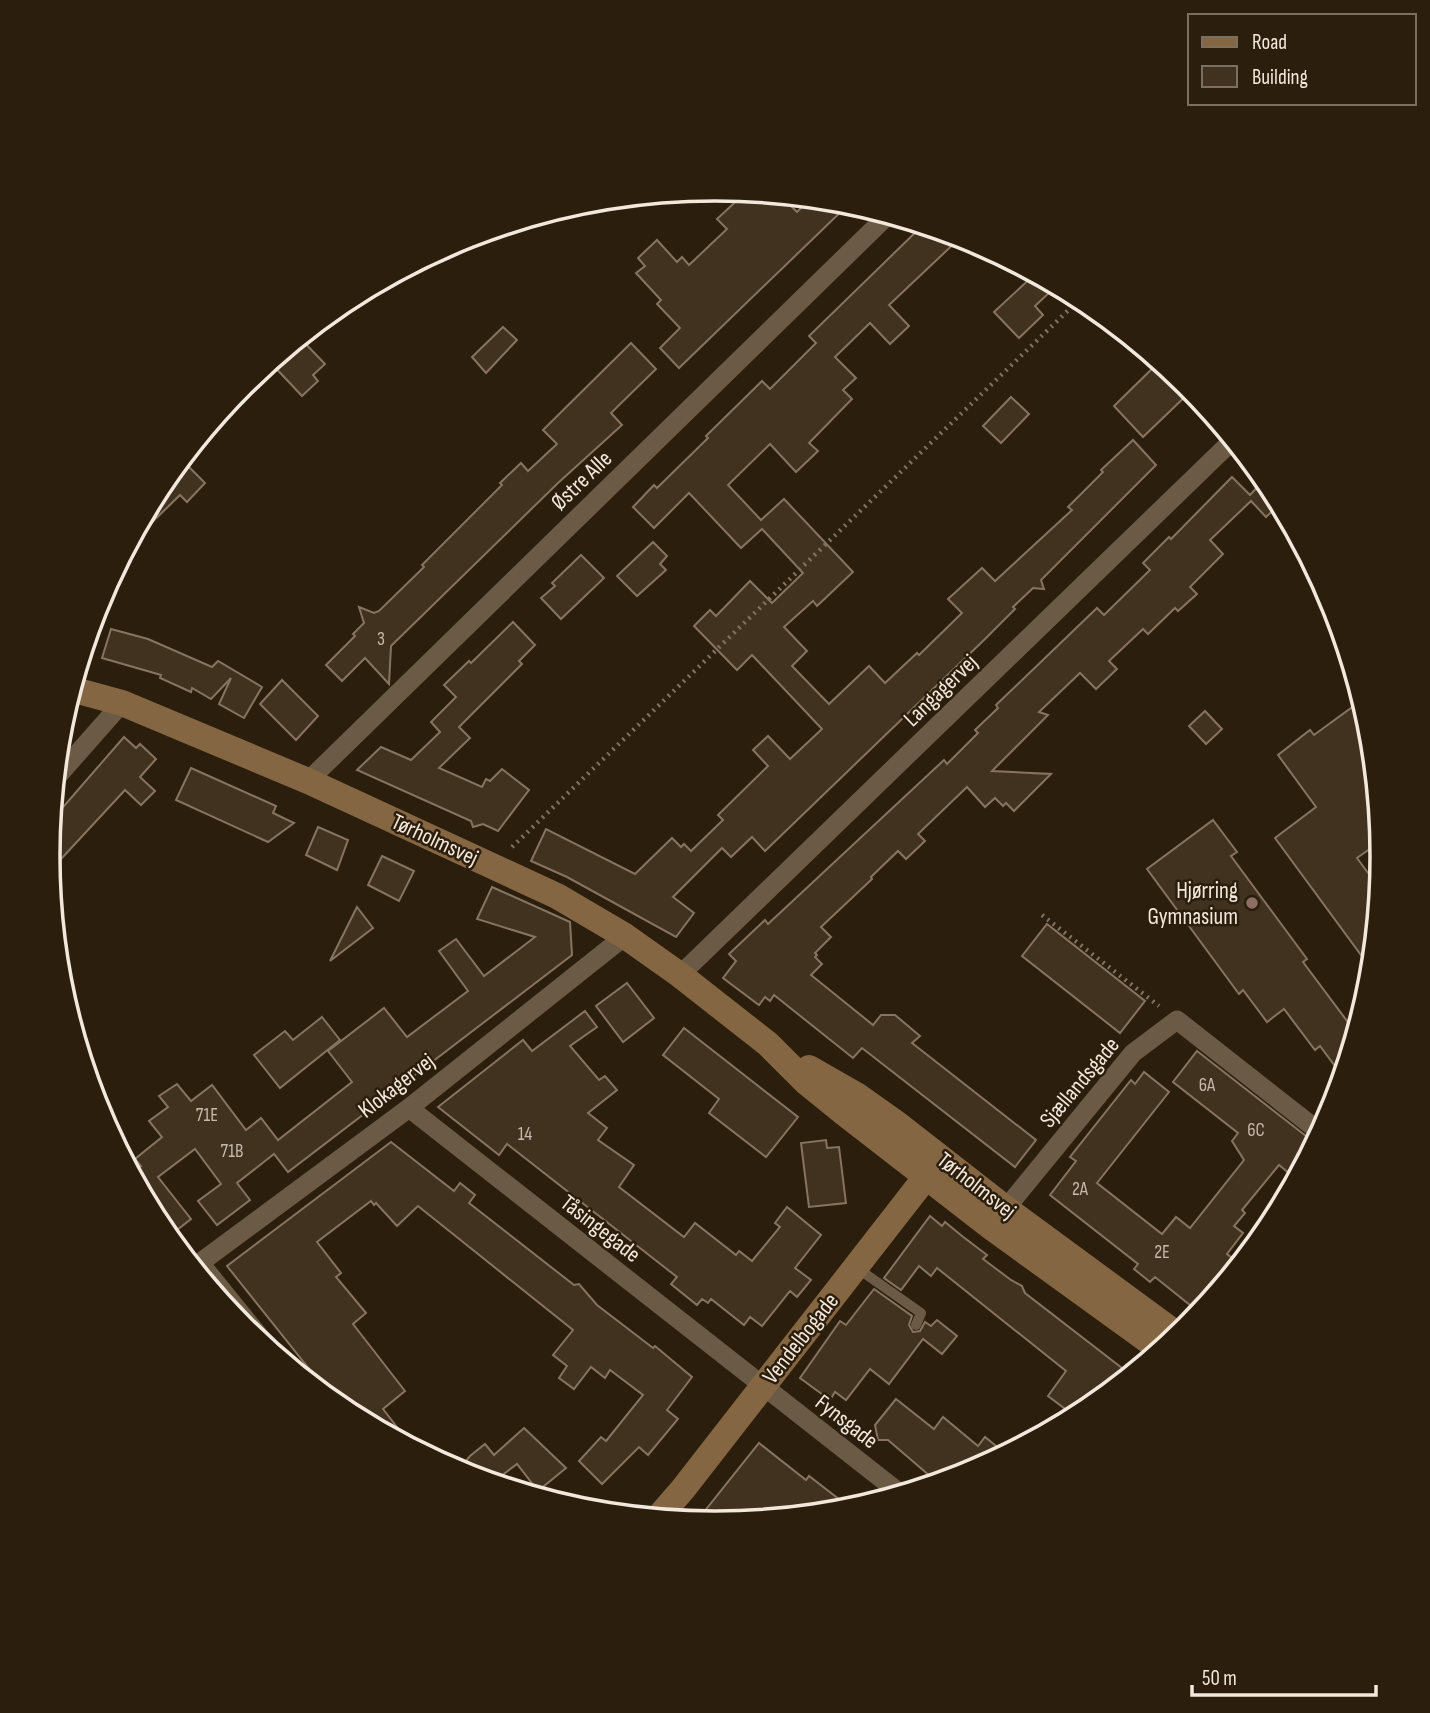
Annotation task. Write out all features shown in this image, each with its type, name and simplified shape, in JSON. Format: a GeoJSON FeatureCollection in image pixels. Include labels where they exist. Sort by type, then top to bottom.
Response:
{"type":"FeatureCollection","features":[{"type":"Feature","properties":{"kind":"street","name":"Østre Alle"},"geometry":{"type":"LineString","coordinates":[[308,781],[881,222]]}},
{"type":"Feature","properties":{"kind":"street","name":"Langagervej"},"geometry":{"type":"LineString","coordinates":[[680,975],[1226,446]]}},
{"type":"Feature","properties":{"kind":"street","name":"Tørholmsvej"},"geometry":{"type":"LineString","coordinates":[[81,692],[122,703],[308,781],[557,896],[625,936],[768,1044],[858,1096],[934,1167],[1153,1344]]}},
{"type":"Feature","properties":{"kind":"street"},"geometry":{"type":"LineString","coordinates":[[66,767],[122,703]]}},
{"type":"Feature","properties":{"kind":"street","name":"Klokagervej"},"geometry":{"type":"LineString","coordinates":[[200,1263],[409,1108],[625,936]]}},
{"type":"Feature","properties":{"kind":"street"},"geometry":{"type":"LineString","coordinates":[[1177,1020],[1312,1126]]}},
{"type":"Feature","properties":{"kind":"street","name":"Sjællandsgade"},"geometry":{"type":"LineString","coordinates":[[998,1218],[1133,1053],[1177,1020]]}},
{"type":"Feature","properties":{"kind":"street","name":"Tåsingegade"},"geometry":{"type":"LineString","coordinates":[[409,1108],[762,1386]]}},
{"type":"Feature","properties":{"kind":"street","name":"Vendelbogade"},"geometry":{"type":"LineString","coordinates":[[664,1510],[934,1167]]}},
{"type":"Feature","properties":{"kind":"street","name":"Tørholmsvej"},"geometry":{"type":"LineString","coordinates":[[998,1218],[1168,1330]]}},
{"type":"Feature","properties":{"kind":"street","name":"Fynsgade"},"geometry":{"type":"LineString","coordinates":[[762,1386],[893,1488]]}},
{"type":"Feature","properties":{"kind":"lane"},"geometry":{"type":"LineString","coordinates":[[855,1267],[921,1313],[916,1325]]}},
{"type":"Feature","properties":{"kind":"path"},"geometry":{"type":"LineString","coordinates":[[493,866],[1072,307]]}},
{"type":"Feature","properties":{"kind":"path"},"geometry":{"type":"LineString","coordinates":[[1042,915],[1177,1020]]}},
{"type":"Feature","properties":{"kind":"building"},"geometry":{"type":"Polygon","coordinates":[[[736,201],[791,206],[797,212],[802,207],[839,213],[679,368],[660,348],[680,328],[657,304],[661,300],[636,273],[645,266],[638,258],[657,240],[677,262],[682,257],[689,265],[727,229],[717,219],[736,201]]]}},
{"type":"Feature","properties":{"kind":"building"},"geometry":{"type":"Polygon","coordinates":[[[915,233],[952,246],[889,305],[909,326],[890,344],[870,323],[835,357],[856,378],[843,390],[852,399],[809,443],[818,451],[796,472],[770,444],[728,485],[761,520],[784,499],[853,572],[817,606],[813,601],[784,627],[807,651],[792,666],[829,704],[869,666],[885,683],[917,653],[919,655],[962,613],[948,599],[982,568],[995,581],[1072,510],[1068,507],[1133,440],[1156,465],[1041,580],[1044,589],[1033,588],[985,639],[765,851],[752,837],[731,857],[722,848],[673,897],[694,913],[676,937],[567,877],[531,861],[546,829],[635,874],[672,838],[681,847],[684,844],[691,851],[723,820],[718,815],[768,766],[753,750],[768,736],[790,759],[822,729],[752,655],[737,670],[694,626],[710,610],[716,616],[750,581],[772,603],[803,573],[762,529],[741,548],[689,493],[654,528],[633,507],[654,485],[657,488],[762,381],[770,389],[816,343],[809,336],[915,233]]]}},
{"type":"Feature","properties":{"kind":"building"},"geometry":{"type":"Polygon","coordinates":[[[1028,281],[1049,293],[1035,306],[1043,315],[1019,338],[994,312],[1028,281]]]}},
{"type":"Feature","properties":{"kind":"building"},"geometry":{"type":"Polygon","coordinates":[[[503,327],[517,340],[486,373],[472,357],[503,327]]]}},
{"type":"Feature","properties":{"kind":"building"},"geometry":{"type":"Polygon","coordinates":[[[631,343],[656,369],[611,413],[622,425],[558,483],[391,646],[389,684],[365,658],[342,681],[326,665],[364,623],[359,607],[374,613],[379,611],[521,463],[528,471],[557,444],[543,430],[631,343]]]}},
{"type":"Feature","properties":{"kind":"building"},"geometry":{"type":"Polygon","coordinates":[[[306,344],[325,364],[313,375],[318,381],[302,396],[277,369],[306,344]]]}},
{"type":"Feature","properties":{"kind":"building"},"geometry":{"type":"Polygon","coordinates":[[[1152,369],[1184,398],[1143,437],[1114,406],[1152,369]]]}},
{"type":"Feature","properties":{"kind":"building"},"geometry":{"type":"Polygon","coordinates":[[[1011,397],[1029,414],[1001,443],[983,426],[1011,397]]]}},
{"type":"Feature","properties":{"kind":"building"},"geometry":{"type":"Polygon","coordinates":[[[188,466],[205,483],[187,502],[180,495],[150,525],[188,466]]]}},
{"type":"Feature","properties":{"kind":"building"},"geometry":{"type":"Polygon","coordinates":[[[1232,477],[1250,495],[1257,488],[1272,511],[1266,517],[1251,501],[1210,540],[1223,554],[1190,587],[1197,594],[1178,611],[1175,608],[1148,634],[1143,629],[1109,661],[1117,669],[1096,689],[1080,673],[1039,712],[1048,715],[992,771],[1051,774],[1014,811],[995,798],[985,807],[967,787],[918,834],[925,841],[906,859],[898,851],[821,927],[831,937],[815,953],[815,957],[822,964],[811,975],[873,1025],[881,1015],[895,1015],[920,1036],[912,1043],[1036,1140],[1015,1167],[862,1048],[853,1058],[774,995],[770,1001],[765,997],[759,1005],[723,978],[736,961],[729,954],[765,920],[768,924],[944,760],[947,764],[978,733],[975,730],[998,708],[996,705],[1097,608],[1104,615],[1150,570],[1143,563],[1169,537],[1171,539],[1232,477]]]}},
{"type":"Feature","properties":{"kind":"building"},"geometry":{"type":"Polygon","coordinates":[[[653,542],[667,556],[660,564],[666,570],[637,596],[617,576],[653,542]]]}},
{"type":"Feature","properties":{"kind":"building"},"geometry":{"type":"Polygon","coordinates":[[[581,555],[604,578],[561,619],[541,598],[555,586],[552,583],[581,555]]]}},
{"type":"Feature","properties":{"kind":"building"},"geometry":{"type":"Polygon","coordinates":[[[513,622],[535,645],[519,661],[522,664],[459,727],[470,738],[439,768],[482,787],[486,779],[490,781],[502,769],[529,790],[498,831],[483,824],[473,827],[471,821],[357,770],[381,747],[411,760],[440,732],[431,722],[456,697],[444,685],[513,622]]]}},
{"type":"Feature","properties":{"kind":"building"},"geometry":{"type":"Polygon","coordinates":[[[111,629],[148,639],[212,667],[218,661],[262,687],[244,718],[219,704],[231,678],[211,699],[192,688],[191,692],[160,678],[161,675],[102,658],[111,629]]]}},
{"type":"Feature","properties":{"kind":"building"},"geometry":{"type":"Polygon","coordinates":[[[282,680],[318,716],[296,740],[260,704],[282,680]]]}},
{"type":"Feature","properties":{"kind":"building"},"geometry":{"type":"Polygon","coordinates":[[[1353,707],[1365,771],[1369,814],[1370,849],[1357,858],[1370,875],[1362,957],[1275,838],[1316,807],[1278,755],[1310,730],[1314,735],[1353,707]]]}},
{"type":"Feature","properties":{"kind":"building"},"geometry":{"type":"Polygon","coordinates":[[[1205,711],[1222,729],[1206,744],[1189,726],[1205,711]]]}},
{"type":"Feature","properties":{"kind":"building"},"geometry":{"type":"Polygon","coordinates":[[[124,737],[136,748],[140,744],[156,759],[140,777],[155,791],[141,805],[125,790],[60,860],[61,809],[124,737]]]}},
{"type":"Feature","properties":{"kind":"building"},"geometry":{"type":"Polygon","coordinates":[[[191,768],[276,806],[273,813],[294,823],[268,842],[176,800],[191,768]]]}},
{"type":"Feature","properties":{"kind":"building"},"geometry":{"type":"Polygon","coordinates":[[[1213,820],[1237,852],[1231,856],[1307,959],[1303,962],[1349,1023],[1336,1067],[1320,1046],[1315,1050],[1284,1009],[1267,1022],[1243,990],[1239,994],[1147,869],[1213,820]]]}},
{"type":"Feature","properties":{"kind":"building"},"geometry":{"type":"Polygon","coordinates":[[[318,827],[348,840],[337,870],[306,855],[318,827]]]}},
{"type":"Feature","properties":{"kind":"building"},"geometry":{"type":"Polygon","coordinates":[[[382,856],[414,871],[399,901],[368,885],[382,856]]]}},
{"type":"Feature","properties":{"kind":"building"},"geometry":{"type":"Polygon","coordinates":[[[492,887],[570,922],[572,955],[288,1172],[274,1154],[237,1183],[250,1200],[217,1225],[198,1201],[221,1184],[195,1149],[158,1177],[191,1219],[177,1230],[147,1184],[139,1168],[141,1166],[135,1159],[162,1137],[149,1121],[168,1107],[159,1096],[177,1084],[191,1101],[212,1085],[246,1130],[261,1118],[278,1140],[352,1082],[328,1051],[384,1008],[407,1037],[468,991],[439,951],[456,939],[484,976],[535,937],[477,919],[492,887]]]}},
{"type":"Feature","properties":{"kind":"building"},"geometry":{"type":"Polygon","coordinates":[[[357,907],[373,928],[330,961],[357,907]]]}},
{"type":"Feature","properties":{"kind":"building"},"geometry":{"type":"Polygon","coordinates":[[[1047,924],[1145,1001],[1120,1033],[1022,956],[1047,924]]]}},
{"type":"Feature","properties":{"kind":"building"},"geometry":{"type":"Polygon","coordinates":[[[627,983],[654,1018],[623,1042],[596,1006],[627,983]]]}},
{"type":"Feature","properties":{"kind":"building"},"geometry":{"type":"Polygon","coordinates":[[[585,1011],[597,1027],[570,1046],[599,1080],[605,1076],[617,1090],[588,1113],[607,1128],[598,1140],[634,1165],[619,1187],[684,1237],[695,1223],[736,1255],[739,1251],[752,1261],[780,1227],[775,1223],[787,1207],[821,1235],[795,1268],[811,1280],[797,1297],[790,1291],[762,1326],[750,1317],[744,1325],[711,1299],[708,1303],[702,1299],[697,1305],[671,1284],[677,1277],[507,1144],[499,1155],[438,1107],[523,1040],[532,1051],[585,1011]]]}},
{"type":"Feature","properties":{"kind":"building"},"geometry":{"type":"Polygon","coordinates":[[[322,1017],[340,1040],[280,1088],[254,1055],[285,1031],[293,1040],[322,1017]]]}},
{"type":"Feature","properties":{"kind":"building"},"geometry":{"type":"Polygon","coordinates":[[[684,1028],[798,1117],[766,1157],[709,1113],[719,1099],[663,1055],[684,1028]]]}},
{"type":"Feature","properties":{"kind":"building"},"geometry":{"type":"Polygon","coordinates":[[[1197,1051],[1307,1137],[1289,1173],[1279,1165],[1242,1210],[1245,1213],[1234,1226],[1243,1233],[1227,1254],[1233,1259],[1192,1306],[1155,1277],[1150,1282],[1134,1269],[1138,1264],[1050,1195],[1076,1161],[1070,1157],[1131,1080],[1135,1084],[1144,1072],[1169,1092],[1097,1183],[1162,1234],[1176,1217],[1190,1228],[1244,1160],[1232,1141],[1238,1133],[1173,1082],[1197,1051]]]}},
{"type":"Feature","properties":{"kind":"building"},"geometry":{"type":"Polygon","coordinates":[[[826,1140],[827,1148],[839,1147],[846,1203],[809,1207],[801,1143],[826,1140]]]}},
{"type":"Feature","properties":{"kind":"building"},"geometry":{"type":"Polygon","coordinates":[[[391,1142],[454,1191],[460,1183],[475,1195],[469,1203],[574,1285],[579,1284],[597,1305],[653,1348],[655,1346],[692,1377],[667,1410],[678,1419],[648,1455],[639,1447],[602,1484],[579,1461],[601,1437],[606,1441],[643,1395],[610,1370],[605,1378],[591,1367],[574,1389],[559,1378],[567,1366],[553,1355],[573,1330],[418,1206],[397,1226],[371,1201],[317,1242],[341,1273],[336,1277],[366,1313],[353,1324],[405,1391],[383,1409],[400,1431],[351,1402],[315,1376],[227,1266],[391,1142]]]}},
{"type":"Feature","properties":{"kind":"building"},"geometry":{"type":"Polygon","coordinates":[[[930,1216],[942,1226],[945,1222],[987,1255],[983,1259],[1022,1286],[1025,1293],[1123,1369],[1066,1410],[1048,1396],[1066,1371],[937,1268],[931,1276],[919,1266],[901,1290],[884,1278],[930,1216]]]}},
{"type":"Feature","properties":{"kind":"building"},"geometry":{"type":"Polygon","coordinates":[[[874,1289],[912,1316],[909,1325],[913,1332],[920,1331],[925,1322],[931,1326],[937,1320],[957,1336],[942,1354],[923,1339],[889,1384],[870,1369],[846,1400],[835,1392],[830,1400],[800,1378],[840,1321],[846,1325],[874,1289]]]}},
{"type":"Feature","properties":{"kind":"building"},"geometry":{"type":"Polygon","coordinates":[[[896,1399],[934,1429],[943,1417],[978,1446],[985,1437],[998,1447],[929,1476],[888,1440],[878,1440],[875,1425],[896,1399]]]}},
{"type":"Feature","properties":{"kind":"building"},"geometry":{"type":"Polygon","coordinates":[[[524,1428],[566,1468],[541,1489],[535,1487],[517,1464],[501,1476],[465,1462],[485,1444],[494,1455],[524,1428]]]}},
{"type":"Feature","properties":{"kind":"building"},"geometry":{"type":"Polygon","coordinates":[[[759,1443],[806,1480],[809,1476],[839,1500],[758,1511],[704,1512],[759,1443]]]}},
{"type":"Feature","properties":{"kind":"place","name":"Hjørring Gymnasium"},"geometry":{"type":"Point","coordinates":[1252,903]}}]}
